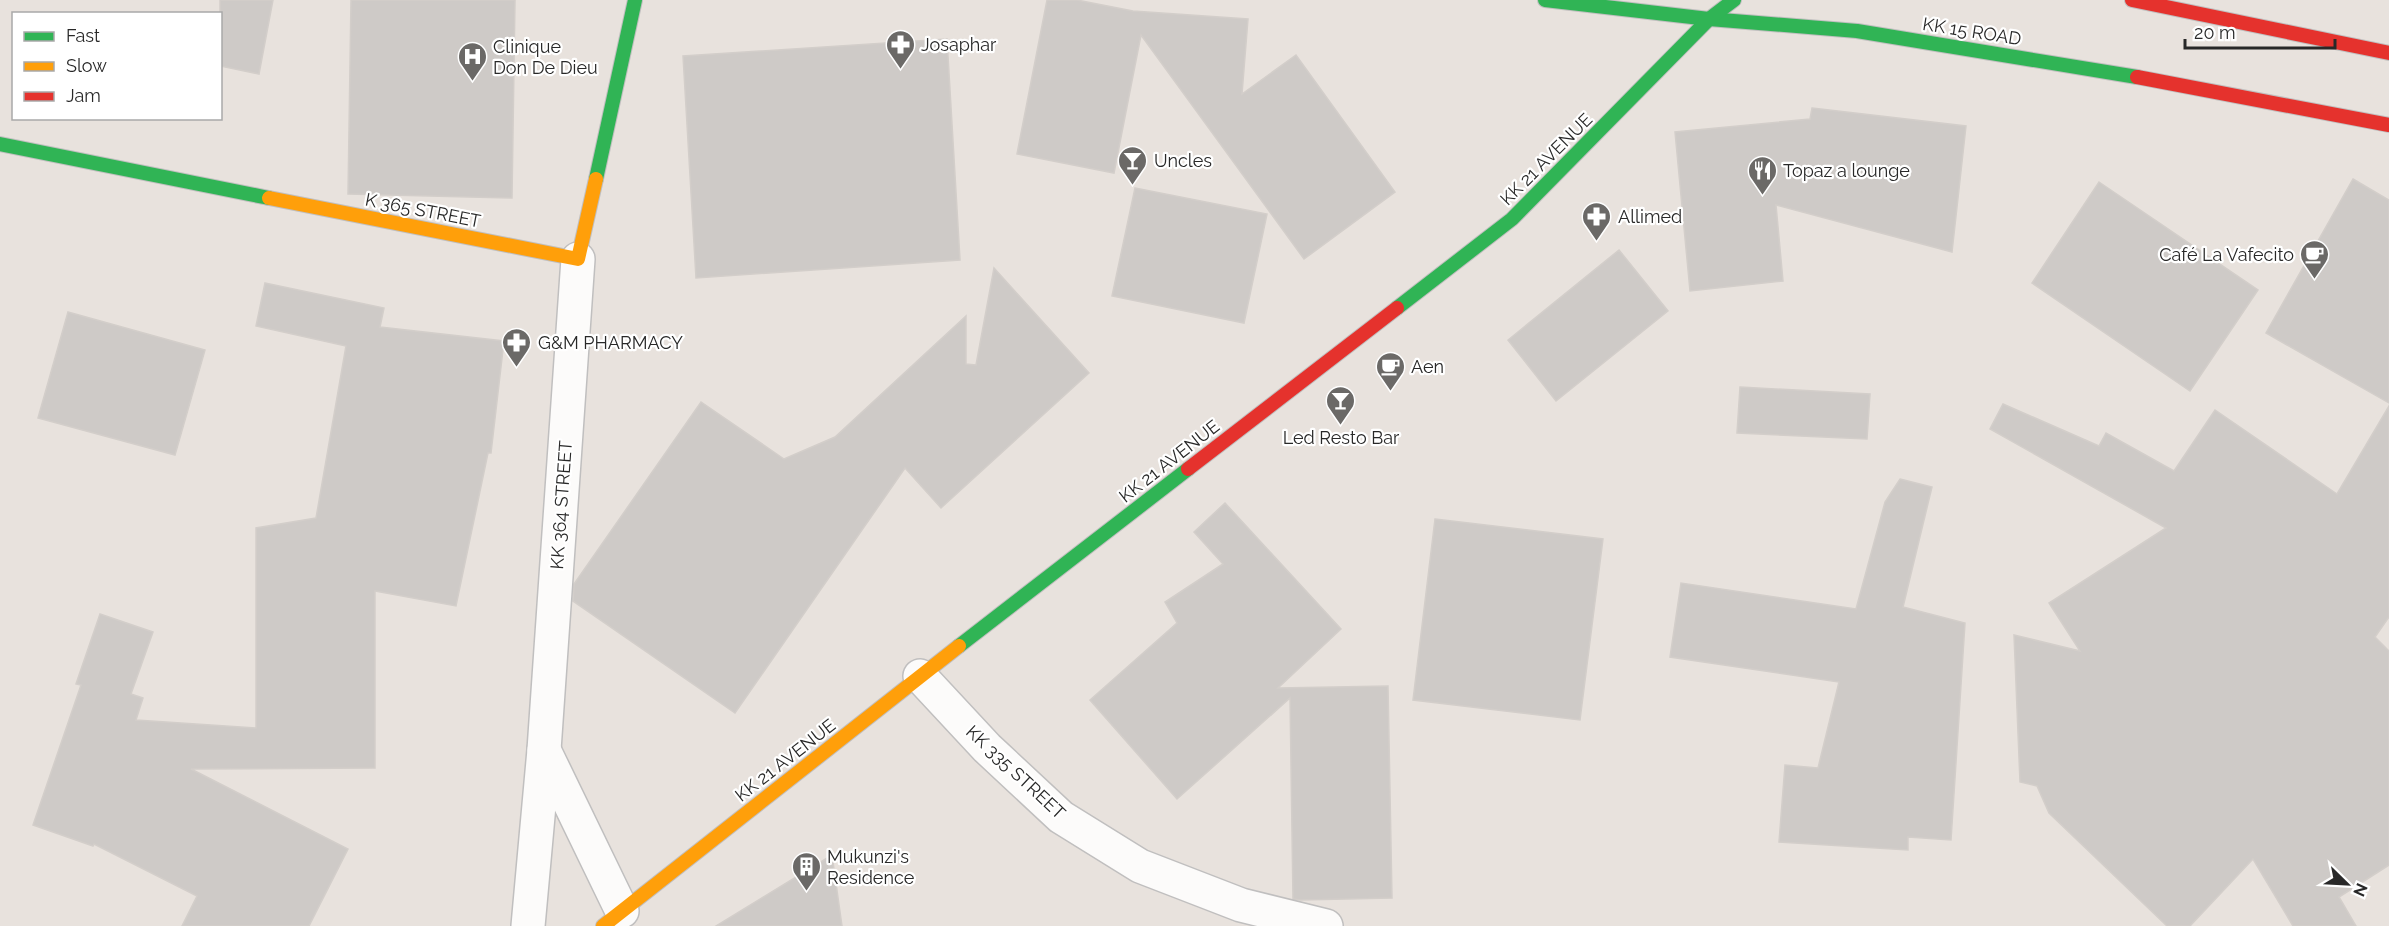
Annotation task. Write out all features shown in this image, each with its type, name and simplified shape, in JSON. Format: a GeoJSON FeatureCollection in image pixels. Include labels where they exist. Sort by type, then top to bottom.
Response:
{"type":"FeatureCollection","features":[{"type":"Feature","properties":{"kind":"main road"},"geometry":{"type":"LineString","coordinates":[[578,259],[635,0]]}},
{"type":"Feature","properties":{"kind":"main road","name":"KK 15 ROAD"},"geometry":{"type":"LineString","coordinates":[[1545,0],[1709,20],[1857,31],[2096,69],[2389,125]]}},
{"type":"Feature","properties":{"kind":"main road","name":"KK 21 AVENUE"},"geometry":{"type":"LineString","coordinates":[[613,919],[920,676],[1512,219],[1709,20],[1734,0]]}},
{"type":"Feature","properties":{"kind":"main road"},"geometry":{"type":"LineString","coordinates":[[2132,0],[2389,53]]}},
{"type":"Feature","properties":{"kind":"main road","name":"K 365 STREET"},"geometry":{"type":"LineString","coordinates":[[0,144],[578,259]]}},
{"type":"Feature","properties":{"kind":"street","name":"KK 364 STREET"},"geometry":{"type":"LineString","coordinates":[[528,926],[544,750],[578,259]]}},
{"type":"Feature","properties":{"kind":"street","name":"KK 335 STREET"},"geometry":{"type":"LineString","coordinates":[[920,676],[987,748],[1061,817],[1140,866],[1241,906],[1326,926]]}},
{"type":"Feature","properties":{"kind":"street","name":"KK 364 STREET"},"geometry":{"type":"LineString","coordinates":[[544,750],[613,919]]}},
{"type":"Feature","properties":{"kind":"building"},"geometry":{"type":"Polygon","coordinates":[[[220,0],[273,0],[259,74],[222,66],[222,12],[220,12],[220,0]]]}},
{"type":"Feature","properties":{"kind":"building"},"geometry":{"type":"Polygon","coordinates":[[[351,0],[515,0],[512,198],[348,194],[351,0]]]}},
{"type":"Feature","properties":{"kind":"building"},"geometry":{"type":"Polygon","coordinates":[[[1047,0],[1077,0],[1133,11],[1248,19],[1242,94],[1296,55],[1395,192],[1304,259],[1141,35],[1114,173],[1017,154],[1047,0]]]}},
{"type":"Feature","properties":{"kind":"building"},"geometry":{"type":"Polygon","coordinates":[[[947,39],[960,260],[696,278],[683,56],[947,39]]]}},
{"type":"Feature","properties":{"kind":"building"},"geometry":{"type":"Polygon","coordinates":[[[1812,108],[1966,126],[1952,252],[1776,205],[1783,281],[1690,291],[1675,132],[1810,119],[1812,108]]]}},
{"type":"Feature","properties":{"kind":"building"},"geometry":{"type":"Polygon","coordinates":[[[2353,179],[2389,200],[2389,403],[2266,333],[2353,179]]]}},
{"type":"Feature","properties":{"kind":"building"},"geometry":{"type":"Polygon","coordinates":[[[2099,182],[2258,290],[2190,391],[2032,283],[2099,182]]]}},
{"type":"Feature","properties":{"kind":"building"},"geometry":{"type":"Polygon","coordinates":[[[1135,188],[1267,214],[1244,323],[1112,296],[1135,188]]]}},
{"type":"Feature","properties":{"kind":"building"},"geometry":{"type":"Polygon","coordinates":[[[1619,250],[1668,311],[1556,401],[1508,340],[1619,250]]]}},
{"type":"Feature","properties":{"kind":"building"},"geometry":{"type":"Polygon","coordinates":[[[994,268],[1089,373],[941,508],[905,468],[735,713],[573,601],[574,584],[701,402],[784,459],[835,437],[966,316],[966,364],[976,365],[994,268]]]}},
{"type":"Feature","properties":{"kind":"building"},"geometry":{"type":"Polygon","coordinates":[[[265,283],[384,308],[380,327],[504,341],[491,453],[488,453],[456,606],[375,591],[375,768],[191,769],[348,849],[309,926],[182,926],[197,896],[94,844],[93,846],[33,825],[81,685],[76,684],[100,614],[153,632],[131,694],[143,698],[136,720],[256,728],[256,528],[316,518],[346,346],[256,326],[265,283]]]}},
{"type":"Feature","properties":{"kind":"building"},"geometry":{"type":"Polygon","coordinates":[[[68,312],[205,350],[175,455],[38,418],[68,312]]]}},
{"type":"Feature","properties":{"kind":"building"},"geometry":{"type":"Polygon","coordinates":[[[1740,387],[1870,394],[1867,439],[1737,433],[1740,387]]]}},
{"type":"Feature","properties":{"kind":"building"},"geometry":{"type":"Polygon","coordinates":[[[2003,404],[2099,446],[2106,433],[2174,471],[2215,410],[2337,494],[2389,406],[2389,617],[2375,637],[2389,651],[2389,865],[2339,897],[2356,926],[2293,926],[2253,859],[2190,926],[2167,926],[2049,813],[2037,786],[2020,782],[2014,635],[2080,651],[2049,603],[2166,528],[1990,429],[2003,404]]]}},
{"type":"Feature","properties":{"kind":"building"},"geometry":{"type":"Polygon","coordinates":[[[1900,479],[1932,487],[1903,607],[1965,623],[1951,840],[1908,837],[1908,850],[1779,842],[1785,765],[1818,768],[1839,682],[1670,657],[1681,583],[1856,609],[1885,502],[1900,479]]]}},
{"type":"Feature","properties":{"kind":"building"},"geometry":{"type":"Polygon","coordinates":[[[1225,503],[1341,629],[1278,688],[1388,686],[1392,898],[1293,899],[1290,698],[1177,799],[1090,700],[1177,623],[1165,602],[1223,564],[1194,532],[1225,503]]]}},
{"type":"Feature","properties":{"kind":"building"},"geometry":{"type":"Polygon","coordinates":[[[1435,519],[1603,539],[1580,720],[1413,700],[1435,519]]]}},
{"type":"Feature","properties":{"kind":"building","name":"Mukunzi's Residence"},"geometry":{"type":"Polygon","coordinates":[[[832,855],[842,926],[716,926],[832,855]]]}},
{"type":"Feature","properties":{"kind":"traffic: fast"},"geometry":{"type":"LineString","coordinates":[[596,179],[635,0]]}},
{"type":"Feature","properties":{"kind":"traffic: fast"},"geometry":{"type":"LineString","coordinates":[[1545,0],[1709,19],[1857,31],[2137,77]]}},
{"type":"Feature","properties":{"kind":"traffic: fast"},"geometry":{"type":"LineString","coordinates":[[1397,308],[1512,219],[1709,19],[1734,0]]}},
{"type":"Feature","properties":{"kind":"traffic: fast"},"geometry":{"type":"LineString","coordinates":[[0,144],[269,198]]}},
{"type":"Feature","properties":{"kind":"traffic: fast"},"geometry":{"type":"LineString","coordinates":[[959,646],[1188,469]]}},
{"type":"Feature","properties":{"kind":"traffic: slow"},"geometry":{"type":"LineString","coordinates":[[269,198],[578,259],[596,179]]}},
{"type":"Feature","properties":{"kind":"traffic: slow"},"geometry":{"type":"LineString","coordinates":[[603,926],[959,646]]}},
{"type":"Feature","properties":{"kind":"traffic: jam"},"geometry":{"type":"LineString","coordinates":[[2132,0],[2389,53]]}},
{"type":"Feature","properties":{"kind":"traffic: jam"},"geometry":{"type":"LineString","coordinates":[[2137,77],[2389,125]]}},
{"type":"Feature","properties":{"kind":"traffic: jam"},"geometry":{"type":"LineString","coordinates":[[1188,469],[1397,308]]}},
{"type":"Feature","properties":{"kind":"place","name":"Josaphar"},"geometry":{"type":"Point","coordinates":[900,70]}},
{"type":"Feature","properties":{"kind":"place","name":"Clinique Don De Dieu"},"geometry":{"type":"Point","coordinates":[472,82]}},
{"type":"Feature","properties":{"kind":"place","name":"Uncles"},"geometry":{"type":"Point","coordinates":[1133,186]}},
{"type":"Feature","properties":{"kind":"place","name":"Topaz a lounge"},"geometry":{"type":"Point","coordinates":[1762,196]}},
{"type":"Feature","properties":{"kind":"place","name":"Allimed"},"geometry":{"type":"Point","coordinates":[1597,242]}},
{"type":"Feature","properties":{"kind":"place","name":"Café La Vafecito"},"geometry":{"type":"Point","coordinates":[2315,280]}},
{"type":"Feature","properties":{"kind":"place","name":"G&M PHARMACY"},"geometry":{"type":"Point","coordinates":[517,368]}},
{"type":"Feature","properties":{"kind":"place","name":"Aen"},"geometry":{"type":"Point","coordinates":[1390,392]}},
{"type":"Feature","properties":{"kind":"place","name":"Led Resto Bar"},"geometry":{"type":"Point","coordinates":[1341,426]}},
{"type":"Feature","properties":{"kind":"place","name":"Mukunzi's Residence"},"geometry":{"type":"Point","coordinates":[806,892]}}]}
